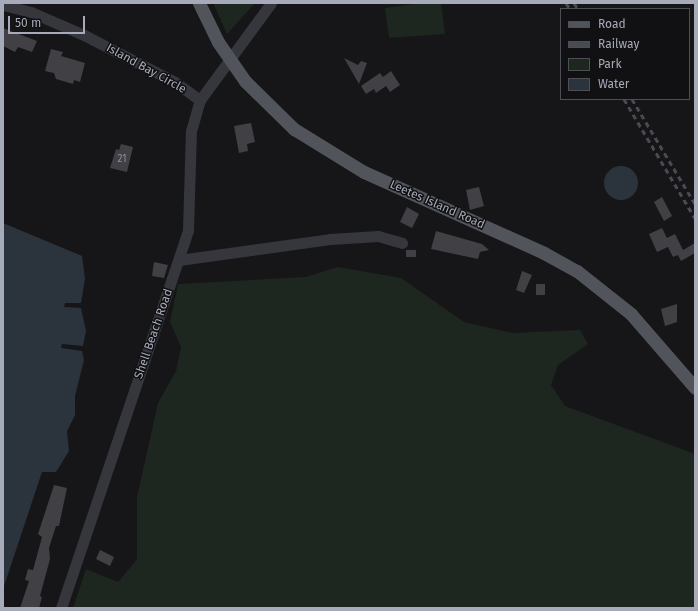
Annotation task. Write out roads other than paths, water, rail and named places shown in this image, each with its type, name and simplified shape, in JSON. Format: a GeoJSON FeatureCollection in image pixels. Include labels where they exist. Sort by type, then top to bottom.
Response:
{"type":"FeatureCollection","features":[{"type":"Feature","properties":{"kind":"main road","name":"Leetes Island Road"},"geometry":{"type":"LineString","coordinates":[[199,3],[230,62],[275,113],[338,159],[544,253],[598,285],[637,320],[695,388]]}},
{"type":"Feature","properties":{"kind":"street","name":"Shell Beach Road"},"geometry":{"type":"LineString","coordinates":[[61,608],[188,230],[191,131],[200,100],[230,62],[271,3]]}},
{"type":"Feature","properties":{"kind":"street","name":"Island Bay Circle"},"geometry":{"type":"LineString","coordinates":[[3,5],[31,12],[84,35],[175,82],[200,100]]}},
{"type":"Feature","properties":{"kind":"street"},"geometry":{"type":"LineString","coordinates":[[179,260],[330,239],[378,236],[402,243]]}},
{"type":"Feature","properties":{"kind":"water"},"geometry":{"type":"Polygon","coordinates":[[[621,166],[627,167],[633,171],[637,177],[637,189],[633,195],[627,199],[621,200],[615,199],[609,195],[605,189],[604,183],[605,177],[609,171],[615,167],[621,166]]]}},
{"type":"Feature","properties":{"kind":"water"},"geometry":{"type":"Polygon","coordinates":[[[3,223],[82,256],[85,279],[81,303],[65,303],[64,307],[81,308],[86,331],[83,346],[62,344],[61,348],[82,351],[84,360],[75,396],[75,415],[67,431],[69,451],[56,472],[42,472],[3,589],[3,223]]]}},
{"type":"Feature","properties":{"kind":"railway"},"geometry":{"type":"LineString","coordinates":[[566,3],[569,8]]}},
{"type":"Feature","properties":{"kind":"railway"},"geometry":{"type":"LineString","coordinates":[[574,3],[577,8]]}},
{"type":"Feature","properties":{"kind":"railway"},"geometry":{"type":"LineString","coordinates":[[625,100],[695,218]]}},
{"type":"Feature","properties":{"kind":"railway"},"geometry":{"type":"LineString","coordinates":[[633,100],[695,204]]}}]}
